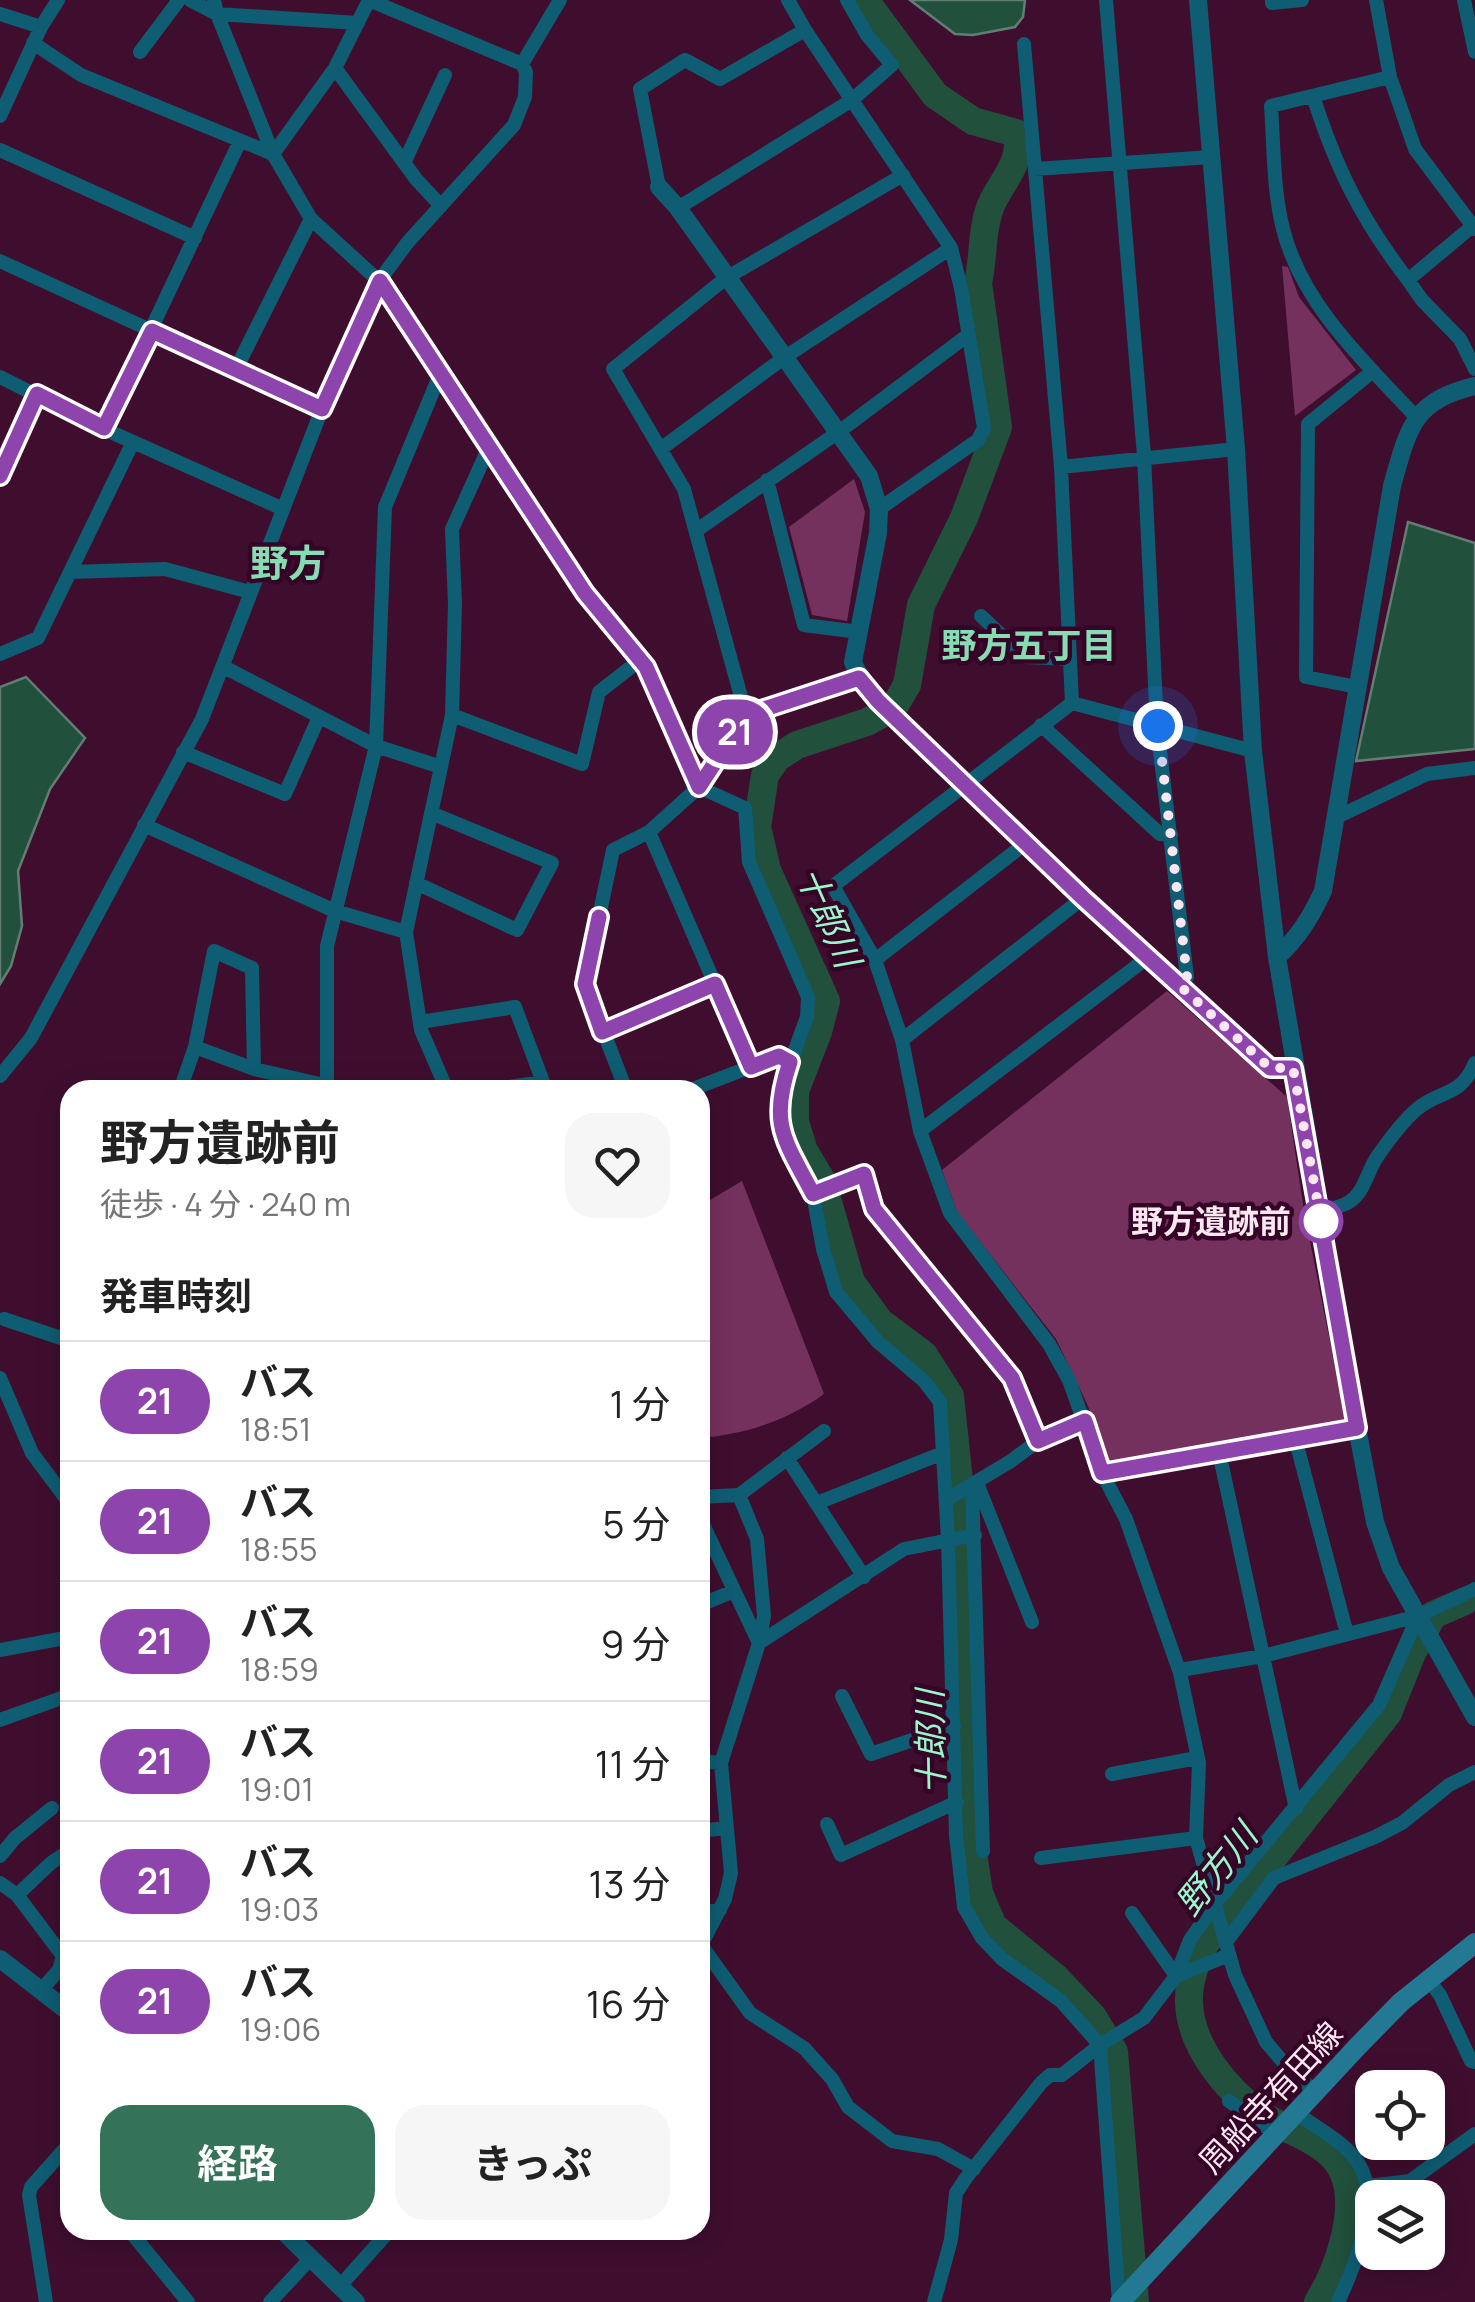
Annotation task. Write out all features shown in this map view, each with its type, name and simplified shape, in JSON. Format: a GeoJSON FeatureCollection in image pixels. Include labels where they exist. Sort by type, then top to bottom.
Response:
{"type":"FeatureCollection","features":[{"type":"Feature","properties":{"kind":"main road","name":"周船寺有田線"},"geometry":{"type":"LineString","coordinates":[[1120,2302],[1390,2013],[1475,1943]]}},
{"type":"Feature","properties":{"kind":"street"},"geometry":{"type":"LineString","coordinates":[[0,116],[4,98],[58,0]]}},
{"type":"Feature","properties":{"kind":"street"},"geometry":{"type":"LineString","coordinates":[[140,52],[179,0]]}},
{"type":"Feature","properties":{"kind":"street"},"geometry":{"type":"LineString","coordinates":[[190,0],[216,7],[358,23]]}},
{"type":"Feature","properties":{"kind":"street"},"geometry":{"type":"LineString","coordinates":[[0,1076],[31,1038],[202,719],[322,409],[380,281],[408,242],[514,125],[525,97],[526,72],[522,64],[369,0],[335,68],[273,154]]}},
{"type":"Feature","properties":{"kind":"street"},"geometry":{"type":"LineString","coordinates":[[522,64],[560,0]]}},
{"type":"Feature","properties":{"kind":"street"},"geometry":{"type":"LineString","coordinates":[[788,0],[951,248],[968,335],[984,428],[978,440],[879,510]]}},
{"type":"Feature","properties":{"kind":"street"},"geometry":{"type":"LineString","coordinates":[[678,208],[852,100],[892,65],[867,35],[846,0]]}},
{"type":"Feature","properties":{"kind":"street"},"geometry":{"type":"LineString","coordinates":[[1106,0],[1144,456],[1158,726],[1187,977],[1180,986]]}},
{"type":"Feature","properties":{"kind":"street"},"geometry":{"type":"LineString","coordinates":[[1198,0],[1236,450],[1254,750],[1276,957],[1293,1068],[1380,1542],[1475,1717]]}},
{"type":"Feature","properties":{"kind":"street"},"geometry":{"type":"LineString","coordinates":[[1272,0],[1302,0]]}},
{"type":"Feature","properties":{"kind":"street"},"geometry":{"type":"LineString","coordinates":[[1376,0],[1390,76],[1416,149],[1474,226],[1408,280]]}},
{"type":"Feature","properties":{"kind":"street"},"geometry":{"type":"LineString","coordinates":[[1464,0],[1475,52]]}},
{"type":"Feature","properties":{"kind":"street"},"geometry":{"type":"LineString","coordinates":[[216,7],[273,154],[311,220],[380,281],[585,593],[646,667],[699,787],[744,808],[749,862],[808,998],[806,1016],[780,1092],[778,1113],[786,1143],[813,1194],[836,1292],[878,1342],[924,1380],[940,1402],[956,1835],[964,1908],[982,1938],[1002,1958],[1061,2001],[1100,2045],[1120,2302]]}},
{"type":"Feature","properties":{"kind":"street"},"geometry":{"type":"LineString","coordinates":[[0,14],[41,27]]}},
{"type":"Feature","properties":{"kind":"street"},"geometry":{"type":"LineString","coordinates":[[805,30],[720,79],[685,60],[640,90],[659,188],[678,208],[869,476],[879,510],[853,662],[859,678],[964,786],[1147,958],[1270,1068],[1293,1068]]}},
{"type":"Feature","properties":{"kind":"street"},"geometry":{"type":"LineString","coordinates":[[33,44],[81,75],[273,154]]}},
{"type":"Feature","properties":{"kind":"street"},"geometry":{"type":"LineString","coordinates":[[1024,44],[1062,467],[1072,703]]}},
{"type":"Feature","properties":{"kind":"street"},"geometry":{"type":"LineString","coordinates":[[335,68],[404,163],[441,206]]}},
{"type":"Feature","properties":{"kind":"street"},"geometry":{"type":"LineString","coordinates":[[404,163],[445,75]]}},
{"type":"Feature","properties":{"kind":"street"},"geometry":{"type":"LineString","coordinates":[[1390,76],[1272,106],[1277,198],[1292,260],[1308,290],[1416,417]]}},
{"type":"Feature","properties":{"kind":"street"},"geometry":{"type":"LineString","coordinates":[[1312,96],[1330,152],[1380,244],[1460,339],[1475,369]]}},
{"type":"Feature","properties":{"kind":"street"},"geometry":{"type":"LineString","coordinates":[[104,428],[240,141]]}},
{"type":"Feature","properties":{"kind":"street"},"geometry":{"type":"LineString","coordinates":[[0,150],[196,238]]}},
{"type":"Feature","properties":{"kind":"street"},"geometry":{"type":"LineString","coordinates":[[1035,169],[1211,157]]}},
{"type":"Feature","properties":{"kind":"street"},"geometry":{"type":"LineString","coordinates":[[746,715],[684,489],[614,369],[726,278],[903,175]]}},
{"type":"Feature","properties":{"kind":"street"},"geometry":{"type":"LineString","coordinates":[[236,369],[311,220]]}},
{"type":"Feature","properties":{"kind":"street"},"geometry":{"type":"LineString","coordinates":[[662,448],[785,357],[951,248]]}},
{"type":"Feature","properties":{"kind":"street"},"geometry":{"type":"LineString","coordinates":[[0,262],[322,409]]}},
{"type":"Feature","properties":{"kind":"street"},"geometry":{"type":"LineString","coordinates":[[697,530],[840,431],[968,335]]}},
{"type":"Feature","properties":{"kind":"street"},"geometry":{"type":"LineString","coordinates":[[1357,687],[1306,677],[1308,424],[1373,371]]}},
{"type":"Feature","properties":{"kind":"street"},"geometry":{"type":"LineString","coordinates":[[327,1080],[327,946],[376,746],[385,507],[441,372]]}},
{"type":"Feature","properties":{"kind":"street"},"geometry":{"type":"LineString","coordinates":[[0,377],[283,509]]}},
{"type":"Feature","properties":{"kind":"street"},"geometry":{"type":"LineString","coordinates":[[1276,957],[1311,917],[1323,891],[1392,486],[1408,429],[1416,417],[1450,392],[1475,386]]}},
{"type":"Feature","properties":{"kind":"street"},"geometry":{"type":"LineString","coordinates":[[0,476],[37,394]]}},
{"type":"Feature","properties":{"kind":"street"},"geometry":{"type":"LineString","coordinates":[[0,654],[38,638],[133,442]]}},
{"type":"Feature","properties":{"kind":"street"},"geometry":{"type":"LineString","coordinates":[[443,1080],[420,1022],[406,932],[452,715],[452,529],[490,446]]}},
{"type":"Feature","properties":{"kind":"street"},"geometry":{"type":"LineString","coordinates":[[1062,467],[1236,450]]}},
{"type":"Feature","properties":{"kind":"street"},"geometry":{"type":"LineString","coordinates":[[767,480],[804,625],[859,632]]}},
{"type":"Feature","properties":{"kind":"street"},"geometry":{"type":"LineString","coordinates":[[70,572],[164,569],[250,592]]}},
{"type":"Feature","properties":{"kind":"street"},"geometry":{"type":"LineString","coordinates":[[981,616],[1025,657],[1070,659]]}},
{"type":"Feature","properties":{"kind":"street"},"geometry":{"type":"LineString","coordinates":[[452,715],[582,764],[599,692],[640,660]]}},
{"type":"Feature","properties":{"kind":"street"},"geometry":{"type":"LineString","coordinates":[[224,667],[376,746],[441,767]]}},
{"type":"Feature","properties":{"kind":"street"},"geometry":{"type":"LineString","coordinates":[[622,1080],[585,984],[613,850],[648,832],[699,787],[746,715],[859,678]]}},
{"type":"Feature","properties":{"kind":"street"},"geometry":{"type":"LineString","coordinates":[[1254,750],[1072,703],[833,886],[875,960],[902,1040],[920,1130],[950,1214],[1049,1344],[1069,1380],[1102,1473],[1134,1537],[1180,1670],[1198,1758],[1196,1838],[1235,1975],[1266,2042],[1289,2070],[1316,2092]]}},
{"type":"Feature","properties":{"kind":"street"},"geometry":{"type":"LineString","coordinates":[[183,752],[285,794],[319,717]]}},
{"type":"Feature","properties":{"kind":"street"},"geometry":{"type":"LineString","coordinates":[[1041,724],[1160,834],[1171,835]]}},
{"type":"Feature","properties":{"kind":"street"},"geometry":{"type":"LineString","coordinates":[[1336,818],[1427,774],[1475,768]]}},
{"type":"Feature","properties":{"kind":"street"},"geometry":{"type":"LineString","coordinates":[[416,884],[518,930],[552,863],[432,813]]}},
{"type":"Feature","properties":{"kind":"street"},"geometry":{"type":"LineString","coordinates":[[144,825],[335,910],[406,932]]}},
{"type":"Feature","properties":{"kind":"street"},"geometry":{"type":"LineString","coordinates":[[648,832],[751,1067]]}},
{"type":"Feature","properties":{"kind":"street"},"geometry":{"type":"LineString","coordinates":[[875,960],[1026,843]]}},
{"type":"Feature","properties":{"kind":"street"},"geometry":{"type":"LineString","coordinates":[[902,1040],[1083,898]]}},
{"type":"Feature","properties":{"kind":"street"},"geometry":{"type":"LineString","coordinates":[[183,1080],[195,1047],[214,951],[252,968],[254,1069]]}},
{"type":"Feature","properties":{"kind":"street"},"geometry":{"type":"LineString","coordinates":[[920,1130],[1147,958]]}},
{"type":"Feature","properties":{"kind":"street"},"geometry":{"type":"LineString","coordinates":[[602,1032],[715,984]]}},
{"type":"Feature","properties":{"kind":"street"},"geometry":{"type":"LineString","coordinates":[[420,1022],[515,1007],[542,1080]]}},
{"type":"Feature","properties":{"kind":"street"},"geometry":{"type":"LineString","coordinates":[[195,1047],[294,1080]]}},
{"type":"Feature","properties":{"kind":"street"},"geometry":{"type":"LineString","coordinates":[[710,1082],[779,1056],[790,1062]]}},
{"type":"Feature","properties":{"kind":"street"},"geometry":{"type":"LineString","coordinates":[[1319,1210],[1351,1201],[1360,1193],[1375,1160],[1416,1110],[1451,1093],[1468,1078],[1475,1063]]}},
{"type":"Feature","properties":{"kind":"street"},"geometry":{"type":"LineString","coordinates":[[813,1194],[864,1174],[874,1209],[1012,1378],[1038,1441]]}},
{"type":"Feature","properties":{"kind":"street"},"geometry":{"type":"LineString","coordinates":[[4,1319],[60,1338]]}},
{"type":"Feature","properties":{"kind":"street"},"geometry":{"type":"LineString","coordinates":[[0,1378],[32,1453],[60,1491]]}},
{"type":"Feature","properties":{"kind":"street"},"geometry":{"type":"LineString","coordinates":[[946,1500],[1038,1441],[1085,1421]]}},
{"type":"Feature","properties":{"kind":"street"},"geometry":{"type":"LineString","coordinates":[[1102,1473],[1357,1428]]}},
{"type":"Feature","properties":{"kind":"street"},"geometry":{"type":"LineString","coordinates":[[710,1496],[739,1494],[824,1432]]}},
{"type":"Feature","properties":{"kind":"street"},"geometry":{"type":"LineString","coordinates":[[1294,1438],[1347,1634]]}},
{"type":"Feature","properties":{"kind":"street"},"geometry":{"type":"LineString","coordinates":[[1218,1452],[1296,1809]]}},
{"type":"Feature","properties":{"kind":"street"},"geometry":{"type":"LineString","coordinates":[[817,1504],[943,1453]]}},
{"type":"Feature","properties":{"kind":"street"},"geometry":{"type":"LineString","coordinates":[[787,1458],[864,1577]]}},
{"type":"Feature","properties":{"kind":"street"},"geometry":{"type":"LineString","coordinates":[[974,1484],[984,1852]]}},
{"type":"Feature","properties":{"kind":"street"},"geometry":{"type":"LineString","coordinates":[[974,1484],[1032,1622]]}},
{"type":"Feature","properties":{"kind":"street"},"geometry":{"type":"LineString","coordinates":[[710,1929],[732,1873],[722,1762],[764,1616],[758,1539],[739,1494]]}},
{"type":"Feature","properties":{"kind":"street"},"geometry":{"type":"LineString","coordinates":[[759,1644],[904,1549],[975,1535]]}},
{"type":"Feature","properties":{"kind":"street"},"geometry":{"type":"LineString","coordinates":[[710,1540],[759,1644]]}},
{"type":"Feature","properties":{"kind":"street"},"geometry":{"type":"LineString","coordinates":[[1180,1670],[1263,1656],[1418,1616],[1475,1589]]}},
{"type":"Feature","properties":{"kind":"street"},"geometry":{"type":"LineString","coordinates":[[710,1601],[734,1591]]}},
{"type":"Feature","properties":{"kind":"street"},"geometry":{"type":"LineString","coordinates":[[934,2302],[951,2240],[956,2193],[1041,2083],[1050,2075],[1062,2075],[1144,2018],[1176,1976],[1190,1940],[1380,1704],[1418,1616]]}},
{"type":"Feature","properties":{"kind":"street"},"geometry":{"type":"LineString","coordinates":[[0,1650],[60,1639]]}},
{"type":"Feature","properties":{"kind":"street"},"geometry":{"type":"LineString","coordinates":[[842,1696],[872,1754],[954,1726]]}},
{"type":"Feature","properties":{"kind":"street"},"geometry":{"type":"LineString","coordinates":[[0,1720],[60,1699]]}},
{"type":"Feature","properties":{"kind":"street"},"geometry":{"type":"LineString","coordinates":[[1112,1774],[1198,1758]]}},
{"type":"Feature","properties":{"kind":"street"},"geometry":{"type":"LineString","coordinates":[[710,1761],[722,1762]]}},
{"type":"Feature","properties":{"kind":"street"},"geometry":{"type":"LineString","coordinates":[[1176,1976],[1210,1963],[1274,1878],[1402,1823],[1449,1785],[1475,1772]]}},
{"type":"Feature","properties":{"kind":"street"},"geometry":{"type":"LineString","coordinates":[[827,1824],[841,1855],[957,1802]]}},
{"type":"Feature","properties":{"kind":"street"},"geometry":{"type":"LineString","coordinates":[[0,1856],[14,1838],[52,1808]]}},
{"type":"Feature","properties":{"kind":"street"},"geometry":{"type":"LineString","coordinates":[[710,1830],[725,1828]]}},
{"type":"Feature","properties":{"kind":"street"},"geometry":{"type":"LineString","coordinates":[[1041,1858],[1196,1838]]}},
{"type":"Feature","properties":{"kind":"street"},"geometry":{"type":"LineString","coordinates":[[17,1895],[60,1857]]}},
{"type":"Feature","properties":{"kind":"street"},"geometry":{"type":"LineString","coordinates":[[0,1884],[17,1895],[60,1952]]}},
{"type":"Feature","properties":{"kind":"street"},"geometry":{"type":"LineString","coordinates":[[710,1912],[720,1910]]}},
{"type":"Feature","properties":{"kind":"street"},"geometry":{"type":"LineString","coordinates":[[1132,1913],[1176,1976]]}},
{"type":"Feature","properties":{"kind":"street"},"geometry":{"type":"LineString","coordinates":[[710,1958],[750,2013],[804,2048],[832,2079],[848,2107],[892,2140],[938,2149],[974,2168]]}},
{"type":"Feature","properties":{"kind":"street"},"geometry":{"type":"LineString","coordinates":[[0,1959],[60,2005]]}},
{"type":"Feature","properties":{"kind":"street"},"geometry":{"type":"LineString","coordinates":[[42,1990],[60,1970]]}},
{"type":"Feature","properties":{"kind":"street"},"geometry":{"type":"LineString","coordinates":[[1428,1979],[1475,2062]]}},
{"type":"Feature","properties":{"kind":"street"},"geometry":{"type":"LineString","coordinates":[[1229,2101],[1277,2135]]}},
{"type":"Feature","properties":{"kind":"street"},"geometry":{"type":"LineString","coordinates":[[1297,2113],[1328,2132],[1357,2162],[1365,2180]]}},
{"type":"Feature","properties":{"kind":"street"},"geometry":{"type":"LineString","coordinates":[[1411,2180],[1475,2134]]}},
{"type":"Feature","properties":{"kind":"street"},"geometry":{"type":"LineString","coordinates":[[46,2302],[29,2195],[30,2187],[60,2158]]}},
{"type":"Feature","properties":{"kind":"street"},"geometry":{"type":"LineString","coordinates":[[137,2240],[188,2302]]}},
{"type":"Feature","properties":{"kind":"street"},"geometry":{"type":"LineString","coordinates":[[294,2240],[356,2302]]}},
{"type":"Feature","properties":{"kind":"street"},"geometry":{"type":"LineString","coordinates":[[340,2286],[381,2240]]}},
{"type":"Feature","properties":{"kind":"street"},"geometry":{"type":"LineString","coordinates":[[270,2302],[311,2258]]}},
{"type":"Feature","properties":{"kind":"street"},"geometry":{"type":"LineString","coordinates":[[1338,2302],[1355,2264]]}},
{"type":"Feature","properties":{"kind":"shaded area"},"geometry":{"type":"Polygon","coordinates":[[[910,0],[1025,0],[1023,17],[1015,27],[973,35],[955,34],[910,0]]]}},
{"type":"Feature","properties":{"kind":"shaded area"},"geometry":{"type":"Polygon","coordinates":[[[1282,266],[1288,267],[1299,297],[1356,370],[1295,416],[1282,266]]]}},
{"type":"Feature","properties":{"kind":"shaded area"},"geometry":{"type":"Polygon","coordinates":[[[854,479],[865,512],[847,621],[812,615],[789,527],[854,479]]]}},
{"type":"Feature","properties":{"kind":"shaded area"},"geometry":{"type":"Polygon","coordinates":[[[1408,522],[1475,543],[1475,749],[1356,761],[1408,522]]]}},
{"type":"Feature","properties":{"kind":"shaded area"},"geometry":{"type":"Polygon","coordinates":[[[26,677],[85,738],[50,789],[18,871],[22,926],[11,966],[0,984],[0,687],[26,677]]]}},
{"type":"Feature","properties":{"kind":"shaded area"},"geometry":{"type":"Polygon","coordinates":[[[1167,991],[1287,1097],[1304,1211],[1346,1422],[1109,1462],[1056,1339],[957,1212],[942,1170],[1167,991]]]}},
{"type":"Feature","properties":{"kind":"shaded area"},"geometry":{"type":"Polygon","coordinates":[[[742,1181],[824,1394],[765,1425],[710,1436],[710,1200],[742,1181]]]}},
{"type":"Feature","properties":{"kind":"waterway","name":"十郎川"},"geometry":{"type":"LineString","coordinates":[[865,0],[935,95],[973,121],[1016,133],[1015,162],[988,214],[978,283],[998,427],[964,518],[921,605],[907,685],[894,707],[867,722],[797,745],[777,758],[765,775],[757,827],[767,870],[826,1001],[795,1091],[795,1122],[804,1151],[822,1181],[851,1282],[880,1322],[924,1355],[950,1396],[962,1509],[969,1826],[979,1893],[993,1926],[1055,1977],[1093,2017],[1114,2052],[1135,2302]]}},
{"type":"Feature","properties":{"kind":"waterway","name":"野方川"},"geometry":{"type":"LineString","coordinates":[[1318,2302],[1334,2270],[1346,2230],[1348,2190],[1343,2173],[1326,2151],[1262,2115],[1224,2080],[1196,2035],[1189,2002],[1191,1982],[1200,1950],[1388,1713],[1412,1653],[1433,1615],[1465,1601]]}},
{"type":"Feature","properties":{"kind":"bus line","name":"21"},"geometry":{"type":"LineString","coordinates":[[0,476],[37,394],[104,428],[152,331],[322,409],[380,281],[585,593],[646,667],[699,787],[746,715],[859,678],[964,786],[1147,958],[1270,1068],[1293,1068],[1357,1428],[1102,1473],[1085,1421],[1038,1441],[1012,1378],[874,1209],[864,1174],[813,1194],[786,1143],[778,1113],[790,1062],[779,1056],[751,1067],[715,984],[602,1032],[585,984],[599,917]]}},
{"type":"Feature","properties":{"kind":"place","name":"野方遺跡前"},"geometry":{"type":"Point","coordinates":[1321,1221]}},
{"type":"Feature","properties":{"kind":"district","name":"野方"},"geometry":{"type":"Point","coordinates":[288,562]}},
{"type":"Feature","properties":{"kind":"district","name":"野方五丁目"},"geometry":{"type":"Point","coordinates":[1029,645]}},
{"type":"Feature","properties":{"kind":"route"},"geometry":{"type":"LineString","coordinates":[[1158,726],[1187,977],[1180,986],[1270,1068],[1293,1068],[1321,1221]]}}]}
